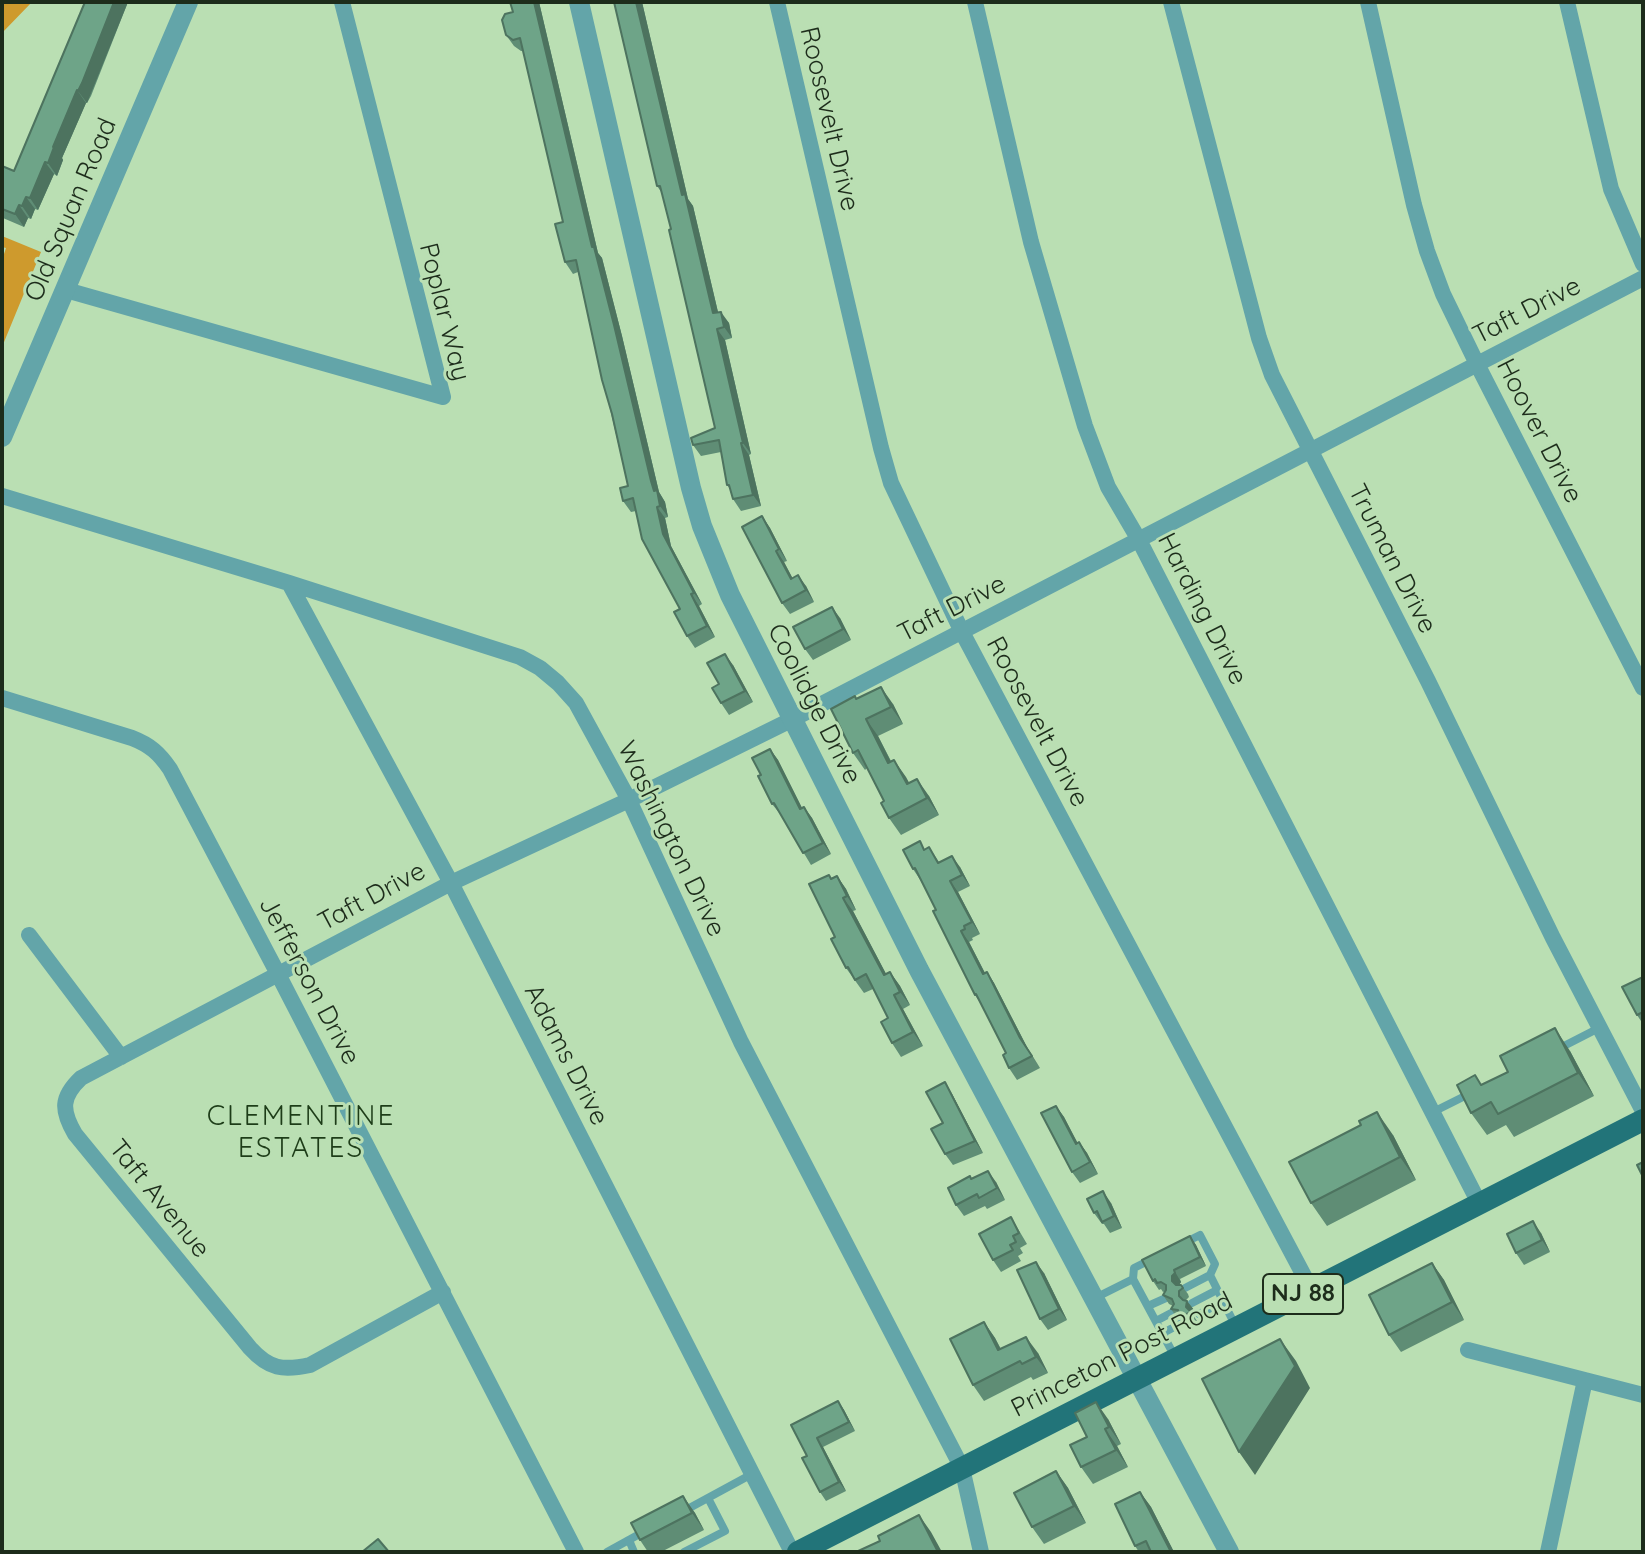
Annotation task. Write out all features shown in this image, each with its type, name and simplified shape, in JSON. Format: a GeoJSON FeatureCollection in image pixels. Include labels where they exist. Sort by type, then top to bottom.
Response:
{"type":"FeatureCollection","features":[{"type":"Feature","properties":{"kind":"main road","name":"Princeton Post Road"},"geometry":{"type":"LineString","coordinates":[[795,1552],[1643,1120]]}},
{"type":"Feature","properties":{"kind":"street","name":"Old Squan Road"},"geometry":{"type":"LineString","coordinates":[[2,437],[188,2]]}},
{"type":"Feature","properties":{"kind":"street","name":"Poplar Way"},"geometry":{"type":"LineString","coordinates":[[66,290],[443,397],[342,2]]}},
{"type":"Feature","properties":{"kind":"street","name":"Coolidge Drive"},"geometry":{"type":"LineString","coordinates":[[579,2],[691,488],[702,526],[730,595],[919,970],[1229,1552]]}},
{"type":"Feature","properties":{"kind":"street","name":"Roosevelt Drive"},"geometry":{"type":"LineString","coordinates":[[777,2],[891,483],[962,632],[1311,1289]]}},
{"type":"Feature","properties":{"kind":"street","name":"Harding Drive"},"geometry":{"type":"LineString","coordinates":[[975,2],[1031,242],[1085,426],[1108,487],[1139,540],[1479,1203]]}},
{"type":"Feature","properties":{"kind":"street","name":"Truman Drive"},"geometry":{"type":"LineString","coordinates":[[1171,2],[1259,338],[1272,375],[1428,681],[1553,938],[1643,1111]]}},
{"type":"Feature","properties":{"kind":"street","name":"Hoover Drive"},"geometry":{"type":"LineString","coordinates":[[1368,2],[1414,205],[1443,294],[1643,688]]}},
{"type":"Feature","properties":{"kind":"street"},"geometry":{"type":"LineString","coordinates":[[1567,2],[1611,189],[1643,264]]}},
{"type":"Feature","properties":{"kind":"street","name":"Taft Drive"},"geometry":{"type":"LineString","coordinates":[[278,974],[451,883],[793,719],[1643,278]]}},
{"type":"Feature","properties":{"kind":"street","name":"Washington Drive"},"geometry":{"type":"LineString","coordinates":[[2,496],[520,657],[558,683],[576,703],[629,800],[741,1042],[962,1468],[981,1552]]}},
{"type":"Feature","properties":{"kind":"street","name":"Adams Drive"},"geometry":{"type":"LineString","coordinates":[[289,583],[451,883],[752,1474],[795,1552]]}},
{"type":"Feature","properties":{"kind":"street","name":"Jefferson Drive"},"geometry":{"type":"LineString","coordinates":[[2,698],[132,738],[160,754],[178,782],[576,1552]]}},
{"type":"Feature","properties":{"kind":"street"},"geometry":{"type":"LineString","coordinates":[[29,935],[121,1057]]}},
{"type":"Feature","properties":{"kind":"street","name":"Taft Avenue"},"geometry":{"type":"LineString","coordinates":[[278,974],[81,1078],[69,1089],[65,1101],[69,1123],[260,1359],[270,1365],[282,1368],[310,1365],[443,1292]]}},
{"type":"Feature","properties":{"kind":"street"},"geometry":{"type":"LineString","coordinates":[[1468,1350],[1643,1395]]}},
{"type":"Feature","properties":{"kind":"street"},"geometry":{"type":"LineString","coordinates":[[1548,1552],[1585,1380]]}},
{"type":"Feature","properties":{"kind":"lane"},"geometry":{"type":"LineString","coordinates":[[1547,1054],[1600,1028]]}},
{"type":"Feature","properties":{"kind":"lane"},"geometry":{"type":"LineString","coordinates":[[1432,1112],[1481,1087]]}},
{"type":"Feature","properties":{"kind":"lane"},"geometry":{"type":"LineString","coordinates":[[1173,1248],[1200,1235],[1215,1264],[1210,1275],[1185,1288]]}},
{"type":"Feature","properties":{"kind":"lane"},"geometry":{"type":"LineString","coordinates":[[1160,1255],[1134,1268],[1133,1279],[1176,1359]]}},
{"type":"Feature","properties":{"kind":"lane"},"geometry":{"type":"LineString","coordinates":[[1210,1275],[1236,1328]]}},
{"type":"Feature","properties":{"kind":"lane"},"geometry":{"type":"LineString","coordinates":[[1095,1298],[1133,1279]]}},
{"type":"Feature","properties":{"kind":"lane"},"geometry":{"type":"LineString","coordinates":[[1192,1303],[1217,1290]]}},
{"type":"Feature","properties":{"kind":"lane"},"geometry":{"type":"LineString","coordinates":[[1148,1306],[1166,1298]]}},
{"type":"Feature","properties":{"kind":"lane"},"geometry":{"type":"LineString","coordinates":[[1199,1314],[1223,1302]]}},
{"type":"Feature","properties":{"kind":"lane"},"geometry":{"type":"LineString","coordinates":[[1156,1321],[1173,1312]]}},
{"type":"Feature","properties":{"kind":"lane"},"geometry":{"type":"LineString","coordinates":[[1163,1333],[1180,1324]]}},
{"type":"Feature","properties":{"kind":"lane"},"geometry":{"type":"LineString","coordinates":[[675,1515],[752,1474]]}},
{"type":"Feature","properties":{"kind":"lane"},"geometry":{"type":"LineString","coordinates":[[684,1552],[725,1531],[704,1500]]}},
{"type":"Feature","properties":{"kind":"lane"},"geometry":{"type":"LineString","coordinates":[[607,1552],[649,1529]]}},
{"type":"Feature","properties":{"kind":"lane"},"geometry":{"type":"LineString","coordinates":[[633,1538],[634,1552]]}},
{"type":"Feature","properties":{"kind":"shaded area"},"geometry":{"type":"Polygon","coordinates":[[[2,2],[32,2],[2,33],[2,2]]]}},
{"type":"Feature","properties":{"kind":"shaded area"},"geometry":{"type":"Polygon","coordinates":[[[2,236],[41,252],[2,347],[2,260],[6,248],[2,247],[2,236]]]}},
{"type":"Feature","properties":{"kind":"building"},"geometry":{"type":"Polygon","coordinates":[[[85,2],[114,2],[48,163],[45,162],[30,198],[26,197],[15,214],[2,209],[2,166],[14,171],[85,2]]]}},
{"type":"Feature","properties":{"kind":"building"},"geometry":{"type":"Polygon","coordinates":[[[510,2],[534,2],[592,247],[651,481],[654,491],[657,490],[663,534],[694,593],[691,594],[707,626],[687,636],[674,612],[680,609],[642,539],[633,498],[623,501],[620,488],[628,486],[576,260],[565,262],[555,224],[563,222],[520,38],[513,40],[506,35],[502,20],[505,14],[513,12],[510,2]]]}},
{"type":"Feature","properties":{"kind":"building"},"geometry":{"type":"Polygon","coordinates":[[[614,2],[636,2],[713,313],[721,312],[724,327],[717,329],[753,495],[733,499],[727,485],[719,440],[693,445],[691,438],[715,428],[671,229],[660,186],[657,186],[614,2]]]}},
{"type":"Feature","properties":{"kind":"building"},"geometry":{"type":"Polygon","coordinates":[[[762,516],[791,579],[798,575],[806,590],[782,603],[742,527],[762,516]]]}},
{"type":"Feature","properties":{"kind":"building"},"geometry":{"type":"Polygon","coordinates":[[[832,607],[843,629],[805,649],[793,627],[832,607]]]}},
{"type":"Feature","properties":{"kind":"building"},"geometry":{"type":"Polygon","coordinates":[[[725,654],[745,691],[721,703],[712,688],[719,684],[707,663],[725,654]]]}},
{"type":"Feature","properties":{"kind":"building"},"geometry":{"type":"Polygon","coordinates":[[[881,687],[891,707],[866,719],[888,763],[894,760],[907,784],[917,779],[927,798],[889,818],[881,803],[884,801],[858,750],[853,753],[831,709],[881,687]]]}},
{"type":"Feature","properties":{"kind":"building"},"geometry":{"type":"Polygon","coordinates":[[[770,749],[800,809],[804,807],[823,843],[803,853],[772,804],[752,758],[770,749]]]}},
{"type":"Feature","properties":{"kind":"building"},"geometry":{"type":"Polygon","coordinates":[[[920,841],[924,850],[929,847],[938,863],[952,856],[962,875],[950,881],[972,922],[961,931],[1032,1056],[1009,1068],[1003,1055],[1006,1053],[933,911],[936,910],[915,868],[903,850],[920,841]]]}},
{"type":"Feature","properties":{"kind":"building"},"geometry":{"type":"Polygon","coordinates":[[[829,875],[831,879],[837,876],[847,896],[843,898],[884,975],[890,972],[900,992],[894,995],[913,1032],[892,1043],[881,1022],[888,1018],[866,974],[855,980],[846,968],[831,939],[835,937],[809,884],[829,875]]]}},
{"type":"Feature","properties":{"kind":"building"},"geometry":{"type":"Polygon","coordinates":[[[1643,977],[1643,1012],[1637,1015],[1622,987],[1643,977]]]}},
{"type":"Feature","properties":{"kind":"building"},"geometry":{"type":"Polygon","coordinates":[[[1555,1028],[1578,1073],[1498,1114],[1491,1102],[1471,1113],[1457,1085],[1475,1075],[1481,1085],[1508,1072],[1500,1056],[1555,1028]]]}},
{"type":"Feature","properties":{"kind":"building"},"geometry":{"type":"Polygon","coordinates":[[[945,1082],[975,1141],[945,1154],[931,1129],[943,1123],[926,1092],[945,1082]]]}},
{"type":"Feature","properties":{"kind":"building"},"geometry":{"type":"Polygon","coordinates":[[[1056,1106],[1076,1144],[1079,1142],[1090,1162],[1072,1172],[1041,1113],[1056,1106]]]}},
{"type":"Feature","properties":{"kind":"building"},"geometry":{"type":"Polygon","coordinates":[[[1377,1112],[1400,1157],[1311,1203],[1289,1162],[1361,1125],[1359,1121],[1377,1112]]]}},
{"type":"Feature","properties":{"kind":"building"},"geometry":{"type":"Polygon","coordinates":[[[1643,1162],[1643,1177],[1637,1165],[1643,1162]]]}},
{"type":"Feature","properties":{"kind":"building"},"geometry":{"type":"Polygon","coordinates":[[[988,1171],[997,1188],[956,1205],[948,1188],[970,1176],[971,1179],[988,1171]]]}},
{"type":"Feature","properties":{"kind":"building"},"geometry":{"type":"Polygon","coordinates":[[[1103,1191],[1114,1216],[1102,1222],[1087,1199],[1103,1191]]]}},
{"type":"Feature","properties":{"kind":"building"},"geometry":{"type":"Polygon","coordinates":[[[1011,1217],[1019,1233],[1013,1236],[1016,1242],[1010,1245],[1013,1250],[993,1260],[979,1234],[1011,1217]]]}},
{"type":"Feature","properties":{"kind":"building"},"geometry":{"type":"Polygon","coordinates":[[[1533,1221],[1542,1240],[1516,1253],[1507,1234],[1533,1221]]]}},
{"type":"Feature","properties":{"kind":"building"},"geometry":{"type":"Polygon","coordinates":[[[1190,1236],[1200,1257],[1174,1270],[1172,1276],[1172,1281],[1183,1288],[1179,1296],[1187,1301],[1186,1307],[1191,1312],[1180,1317],[1178,1310],[1171,1309],[1174,1304],[1172,1299],[1163,1295],[1166,1285],[1157,1283],[1155,1279],[1153,1281],[1142,1260],[1190,1236]]]}},
{"type":"Feature","properties":{"kind":"building"},"geometry":{"type":"Polygon","coordinates":[[[1036,1262],[1059,1309],[1040,1319],[1017,1270],[1036,1262]]]}},
{"type":"Feature","properties":{"kind":"building"},"geometry":{"type":"Polygon","coordinates":[[[1432,1263],[1452,1302],[1389,1335],[1369,1295],[1432,1263]]]}},
{"type":"Feature","properties":{"kind":"building"},"geometry":{"type":"Polygon","coordinates":[[[984,1322],[998,1350],[1026,1337],[1036,1357],[1022,1364],[1020,1361],[973,1385],[950,1339],[984,1322]]]}},
{"type":"Feature","properties":{"kind":"building"},"geometry":{"type":"Polygon","coordinates":[[[1280,1339],[1295,1366],[1239,1452],[1202,1379],[1280,1339]]]}},
{"type":"Feature","properties":{"kind":"building"},"geometry":{"type":"Polygon","coordinates":[[[838,1401],[849,1422],[817,1438],[839,1482],[820,1492],[802,1458],[807,1456],[791,1425],[838,1401]]]}},
{"type":"Feature","properties":{"kind":"building"},"geometry":{"type":"Polygon","coordinates":[[[1096,1402],[1116,1450],[1081,1467],[1070,1445],[1087,1437],[1075,1413],[1096,1402]]]}},
{"type":"Feature","properties":{"kind":"building"},"geometry":{"type":"Polygon","coordinates":[[[1056,1471],[1074,1506],[1032,1527],[1014,1493],[1056,1471]]]}},
{"type":"Feature","properties":{"kind":"building"},"geometry":{"type":"Polygon","coordinates":[[[1140,1492],[1171,1552],[1151,1552],[1146,1541],[1135,1546],[1115,1504],[1140,1492]]]}},
{"type":"Feature","properties":{"kind":"building"},"geometry":{"type":"Polygon","coordinates":[[[683,1496],[692,1513],[640,1540],[631,1523],[683,1496]]]}},
{"type":"Feature","properties":{"kind":"building"},"geometry":{"type":"Polygon","coordinates":[[[919,1515],[938,1552],[856,1552],[880,1541],[878,1536],[919,1515]]]}},
{"type":"Feature","properties":{"kind":"building"},"geometry":{"type":"Polygon","coordinates":[[[378,1539],[389,1552],[362,1552],[378,1539]]]}},
{"type":"Feature","properties":{"kind":"district","name":"CLEMENTINE ESTATES"},"geometry":{"type":"Point","coordinates":[301,1133]}}]}
